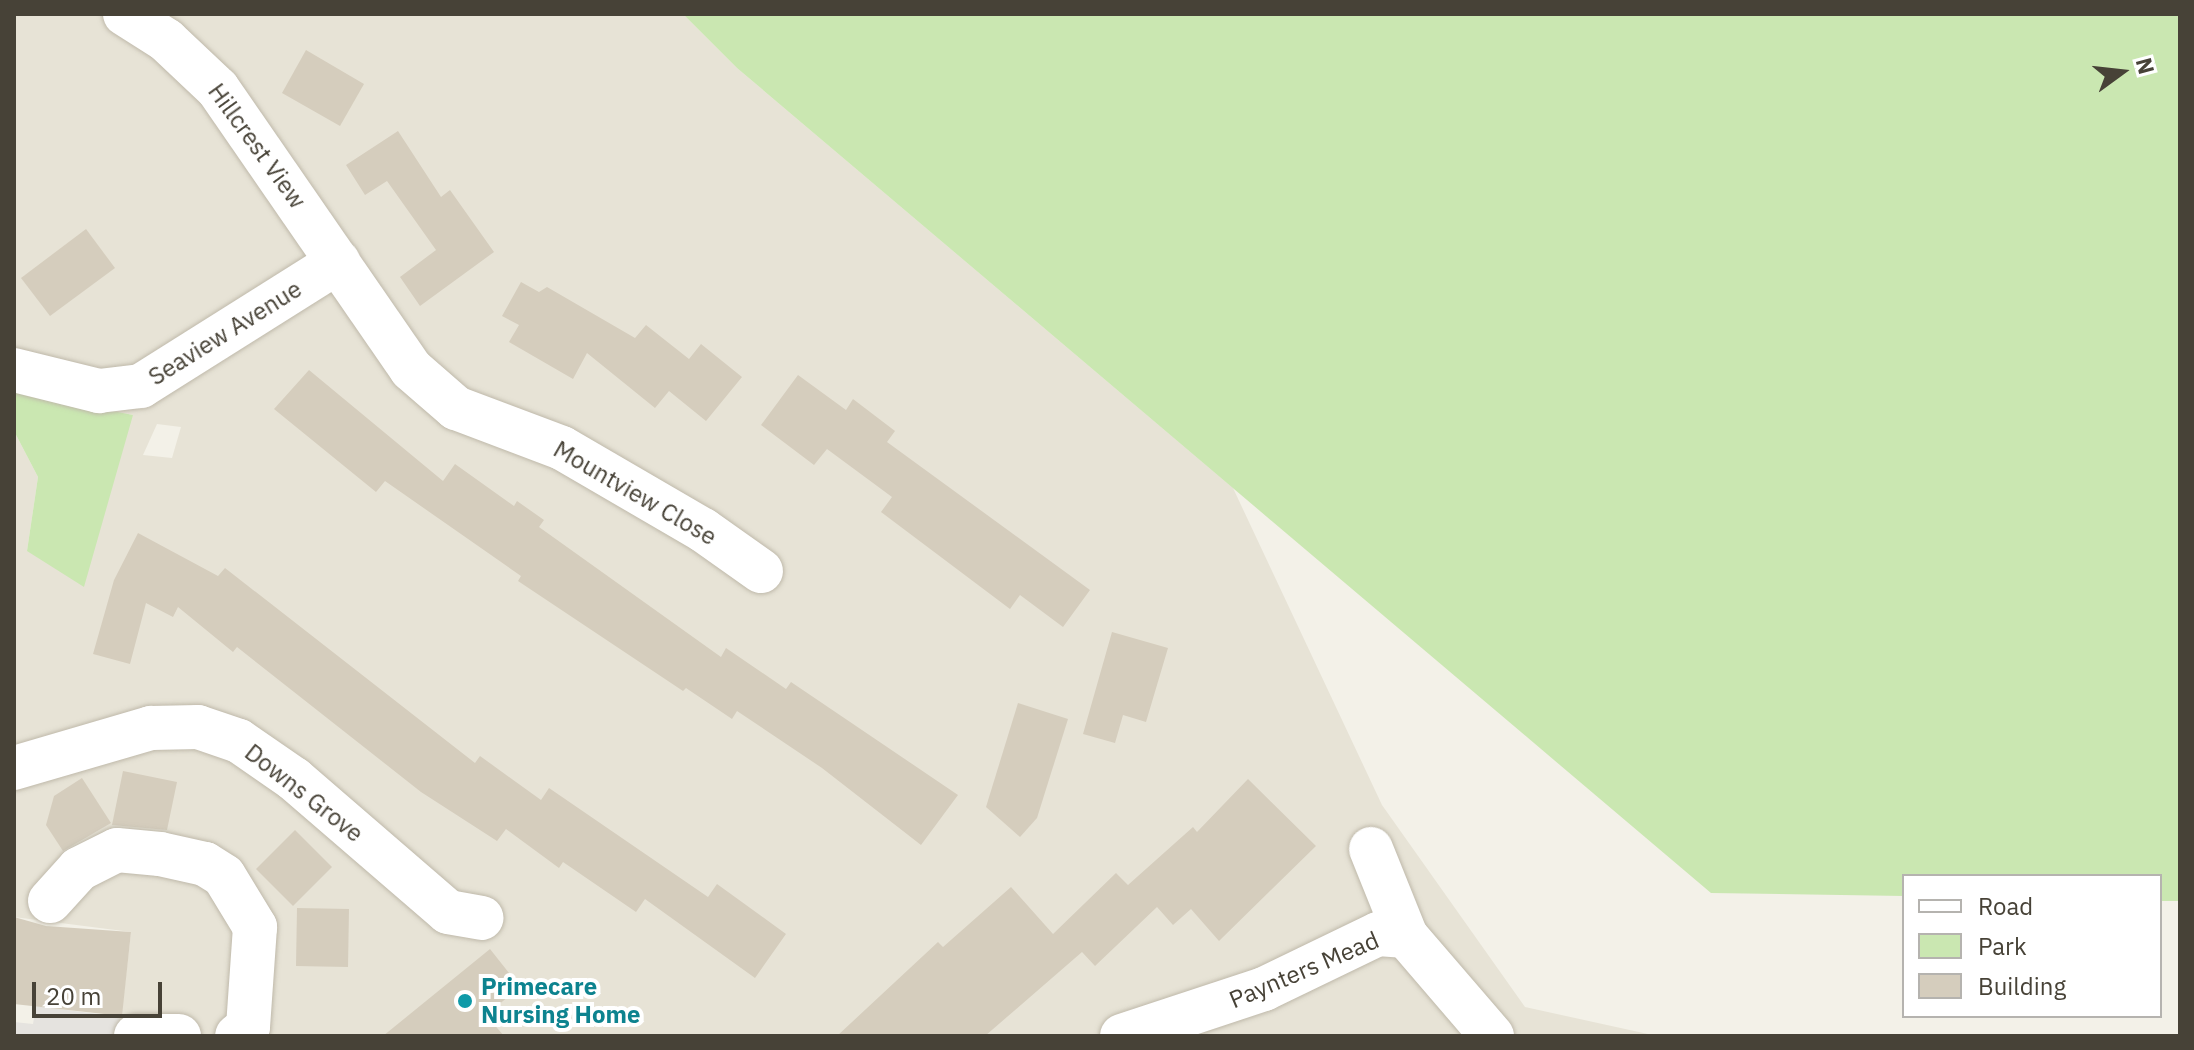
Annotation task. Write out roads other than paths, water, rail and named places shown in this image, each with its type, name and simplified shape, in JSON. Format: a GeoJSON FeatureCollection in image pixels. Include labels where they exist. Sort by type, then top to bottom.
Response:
{"type":"FeatureCollection","features":[{"type":"Feature","properties":{"kind":"street","name":"Hillcrest View"},"geometry":{"type":"LineString","coordinates":[[125,14],[166,40],[218,89],[338,262]]}},
{"type":"Feature","properties":{"kind":"street","name":"Seaview Avenue"},"geometry":{"type":"LineString","coordinates":[[14,370],[99,391],[141,386],[338,262]]}},
{"type":"Feature","properties":{"kind":"street","name":"Mountview Close"},"geometry":{"type":"LineString","coordinates":[[338,262],[411,369],[456,408],[562,448],[703,530],[761,571]]}},
{"type":"Feature","properties":{"kind":"street","name":"Downs Grove"},"geometry":{"type":"LineString","coordinates":[[14,768],[151,728],[198,727],[239,741],[294,779],[448,912],[481,918]]}},
{"type":"Feature","properties":{"kind":"street"},"geometry":{"type":"LineString","coordinates":[[1371,849],[1406,936]]}},
{"type":"Feature","properties":{"kind":"street"},"geometry":{"type":"LineString","coordinates":[[50,901],[79,869],[117,850],[160,854],[205,864],[224,876],[255,927],[248,1027],[237,1036]]}},
{"type":"Feature","properties":{"kind":"street","name":"Paynters Mead"},"geometry":{"type":"LineString","coordinates":[[1122,1036],[1264,989],[1378,934],[1406,936],[1492,1036]]}},
{"type":"Feature","properties":{"kind":"street"},"geometry":{"type":"LineString","coordinates":[[136,1036],[179,1036]]}},
{"type":"Feature","properties":{"kind":"place","name":"Primecare Nursing Home"},"geometry":{"type":"Point","coordinates":[465,1001]}}]}
